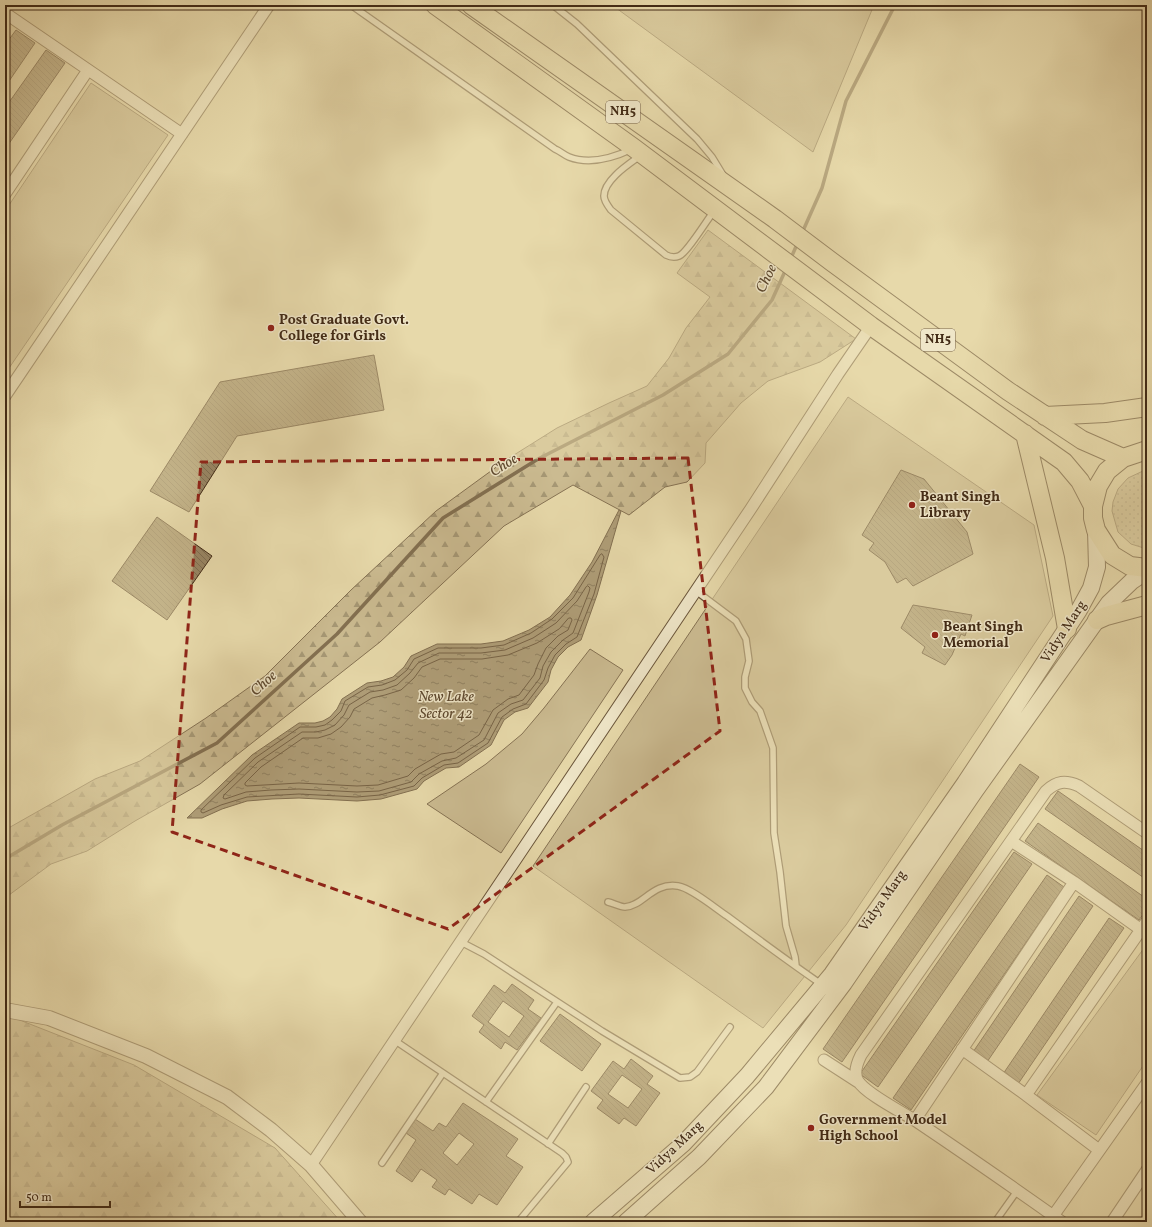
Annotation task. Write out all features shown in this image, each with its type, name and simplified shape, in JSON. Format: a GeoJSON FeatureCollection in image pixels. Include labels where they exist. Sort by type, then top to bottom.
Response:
{"type":"FeatureCollection","features":[{"type":"Feature","properties":{"kind":"highway","name":"NH5"},"geometry":{"type":"LineString","coordinates":[[435,5],[638,151],[871,326],[1064,462],[1080,481],[1092,506],[1096,530],[1112,555],[1130,566],[1147,569]]}},
{"type":"Feature","properties":{"kind":"highway","name":"NH5"},"geometry":{"type":"LineString","coordinates":[[471,5],[775,219],[1008,391],[1082,440],[1122,458]]}},
{"type":"Feature","properties":{"kind":"highway"},"geometry":{"type":"LineString","coordinates":[[1045,416],[1105,413],[1147,408]]}},
{"type":"Feature","properties":{"kind":"highway"},"geometry":{"type":"LineString","coordinates":[[1025,434],[1055,558],[1067,629]]}},
{"type":"Feature","properties":{"kind":"highway","name":"NH5"},"geometry":{"type":"LineString","coordinates":[[1092,506],[1098,486],[1107,471],[1122,458],[1147,450]]}},
{"type":"Feature","properties":{"kind":"highway"},"geometry":{"type":"LineString","coordinates":[[1097,620],[1106,616],[1147,605]]}},
{"type":"Feature","properties":{"kind":"main road","name":"Vidya Marg"},"geometry":{"type":"LineString","coordinates":[[593,1222],[683,1144],[748,1076],[832,974],[965,783],[1079,610],[1091,588],[1097,567],[1096,530]]}},
{"type":"Feature","properties":{"kind":"main road","name":"Vidya Marg"},"geometry":{"type":"LineString","coordinates":[[626,1222],[699,1157],[766,1087],[844,982],[975,791],[1109,603],[1147,569]]}},
{"type":"Feature","properties":{"kind":"street"},"geometry":{"type":"LineString","coordinates":[[6,391],[269,5]]}},
{"type":"Feature","properties":{"kind":"street"},"geometry":{"type":"LineString","coordinates":[[6,17],[88,70],[182,134]]}},
{"type":"Feature","properties":{"kind":"street"},"geometry":{"type":"LineString","coordinates":[[5,194],[88,70]]}},
{"type":"Feature","properties":{"kind":"street"},"geometry":{"type":"LineString","coordinates":[[311,1165],[696,591],[871,326]]}},
{"type":"Feature","properties":{"kind":"street"},"geometry":{"type":"LineString","coordinates":[[858,1082],[856,1078],[856,1068],[861,1055],[1046,791],[1056,783],[1067,782],[1079,786],[1147,833]]}},
{"type":"Feature","properties":{"kind":"street"},"geometry":{"type":"LineString","coordinates":[[1011,841],[1145,928],[1026,1094]]}},
{"type":"Feature","properties":{"kind":"street"},"geometry":{"type":"LineString","coordinates":[[915,1120],[1074,882]]}},
{"type":"Feature","properties":{"kind":"street"},"geometry":{"type":"LineString","coordinates":[[5,1010],[49,1018],[146,1056],[227,1097],[272,1130],[311,1165],[360,1222]]}},
{"type":"Feature","properties":{"kind":"street"},"geometry":{"type":"LineString","coordinates":[[962,1049],[1026,1094],[1099,1150]]}},
{"type":"Feature","properties":{"kind":"street"},"geometry":{"type":"LineString","coordinates":[[824,1060],[858,1082],[871,1093],[915,1120],[1058,1219],[1099,1150],[1147,1083]]}},
{"type":"Feature","properties":{"kind":"street"},"geometry":{"type":"LineString","coordinates":[[1112,1222],[1147,1170]]}},
{"type":"Feature","properties":{"kind":"lane"},"geometry":{"type":"LineString","coordinates":[[351,5],[555,149],[570,157],[585,160],[598,160],[638,151]]}},
{"type":"Feature","properties":{"kind":"lane"},"geometry":{"type":"LineString","coordinates":[[553,5],[599,44],[697,139],[712,157],[732,189]]}},
{"type":"Feature","properties":{"kind":"lane"},"geometry":{"type":"LineString","coordinates":[[638,151],[618,172],[608,185],[604,195],[611,210],[666,255],[671,257],[681,256],[715,209]]}},
{"type":"Feature","properties":{"kind":"lane"},"geometry":{"type":"LineString","coordinates":[[696,591],[736,621],[746,639],[749,661],[745,677],[745,688],[752,702],[760,711],[773,748],[774,833],[786,926],[795,957],[796,966]]}},
{"type":"Feature","properties":{"kind":"lane"},"geometry":{"type":"LineString","coordinates":[[608,902],[624,907],[631,906],[661,887],[670,885],[680,886],[694,893],[823,986]]}},
{"type":"Feature","properties":{"kind":"lane"},"geometry":{"type":"LineString","coordinates":[[461,942],[484,954],[602,1031],[680,1078],[690,1077],[697,1072],[730,1026]]}},
{"type":"Feature","properties":{"kind":"lane"},"geometry":{"type":"LineString","coordinates":[[486,1102],[557,1002]]}},
{"type":"Feature","properties":{"kind":"lane"},"geometry":{"type":"LineString","coordinates":[[394,1040],[566,1157],[568,1162],[518,1222]]}},
{"type":"Feature","properties":{"kind":"lane"},"geometry":{"type":"LineString","coordinates":[[382,1163],[443,1073]]}},
{"type":"Feature","properties":{"kind":"lane"},"geometry":{"type":"LineString","coordinates":[[548,1144],[586,1088]]}},
{"type":"Feature","properties":{"kind":"lane"},"geometry":{"type":"LineString","coordinates":[[994,1222],[1017,1190]]}},
{"type":"Feature","properties":{"kind":"highlighted area"},"geometry":{"type":"Polygon","coordinates":[[[688,458],[720,731],[448,929],[172,832],[201,462],[688,458]]]}},
{"type":"Feature","properties":{"kind":"green space"},"geometry":{"type":"Polygon","coordinates":[[[612,5],[874,5],[813,152],[612,5]]]}},
{"type":"Feature","properties":{"kind":"green space"},"geometry":{"type":"Polygon","coordinates":[[[91,83],[168,135],[5,374],[5,211],[91,83]]]}},
{"type":"Feature","properties":{"kind":"green space"},"geometry":{"type":"Polygon","coordinates":[[[708,230],[856,339],[820,362],[768,381],[741,403],[706,443],[705,463],[687,482],[665,487],[629,515],[573,485],[504,526],[380,642],[200,784],[135,821],[87,851],[51,864],[5,898],[5,830],[95,779],[140,761],[206,718],[265,676],[351,590],[436,511],[506,460],[557,428],[647,386],[669,358],[686,328],[710,297],[677,273],[708,230]]]}},
{"type":"Feature","properties":{"kind":"green space"},"geometry":{"type":"Polygon","coordinates":[[[848,397],[1034,525],[1053,616],[846,925],[763,1028],[533,866],[848,397]]]}},
{"type":"Feature","properties":{"kind":"green space"},"geometry":{"type":"Polygon","coordinates":[[[1143,471],[1147,471],[1147,549],[1131,544],[1118,532],[1112,511],[1113,502],[1118,489],[1128,478],[1143,471]]]}},
{"type":"Feature","properties":{"kind":"green space"},"geometry":{"type":"Polygon","coordinates":[[[590,649],[623,670],[501,853],[427,804],[486,764],[522,734],[590,649]]]}},
{"type":"Feature","properties":{"kind":"green space"},"geometry":{"type":"Polygon","coordinates":[[[1147,944],[1147,1060],[1096,1135],[1037,1095],[1147,944]]]}},
{"type":"Feature","properties":{"kind":"green space"},"geometry":{"type":"Polygon","coordinates":[[[5,1015],[134,1065],[275,1148],[341,1222],[5,1222],[5,1015]]]}},
{"type":"Feature","properties":{"kind":"water","name":"New Lake Sector 42"},"geometry":{"type":"Polygon","coordinates":[[[619,510],[621,511],[597,595],[581,640],[568,647],[558,657],[551,670],[548,682],[528,708],[515,712],[504,720],[491,745],[459,767],[446,768],[434,775],[424,781],[417,789],[381,799],[357,801],[299,798],[247,801],[222,809],[202,818],[187,818],[252,755],[299,723],[315,723],[330,717],[337,709],[342,699],[367,683],[393,677],[404,667],[411,656],[437,644],[481,644],[503,641],[529,630],[550,617],[570,595],[592,562],[619,510]]]}},
{"type":"Feature","properties":{"kind":"building"},"geometry":{"type":"Polygon","coordinates":[[[16,30],[35,43],[5,87],[5,45],[16,30]]]}},
{"type":"Feature","properties":{"kind":"building"},"geometry":{"type":"Polygon","coordinates":[[[46,50],[65,63],[8,145],[5,143],[5,108],[46,50]]]}},
{"type":"Feature","properties":{"kind":"building"},"geometry":{"type":"Polygon","coordinates":[[[374,355],[384,410],[237,436],[189,512],[150,491],[220,382],[374,355]]]}},
{"type":"Feature","properties":{"kind":"building","name":"Beant Singh Library"},"geometry":{"type":"Polygon","coordinates":[[[901,470],[924,479],[967,532],[973,554],[913,586],[906,578],[897,583],[885,562],[869,550],[874,543],[862,535],[901,470]]]}},
{"type":"Feature","properties":{"kind":"building"},"geometry":{"type":"Polygon","coordinates":[[[157,517],[212,556],[167,620],[112,581],[157,517]]]}},
{"type":"Feature","properties":{"kind":"building","name":"Beant Singh Memorial"},"geometry":{"type":"Polygon","coordinates":[[[913,605],[972,615],[965,636],[961,634],[952,655],[945,665],[922,653],[925,647],[901,628],[913,605]]]}},
{"type":"Feature","properties":{"kind":"building"},"geometry":{"type":"Polygon","coordinates":[[[1020,764],[1039,777],[842,1062],[823,1049],[1020,764]]]}},
{"type":"Feature","properties":{"kind":"building"},"geometry":{"type":"Polygon","coordinates":[[[1058,791],[1147,853],[1147,880],[1045,809],[1058,791]]]}},
{"type":"Feature","properties":{"kind":"building"},"geometry":{"type":"Polygon","coordinates":[[[1038,823],[1147,899],[1147,909],[1139,920],[1025,841],[1038,823]]]}},
{"type":"Feature","properties":{"kind":"building"},"geometry":{"type":"Polygon","coordinates":[[[1014,852],[1032,864],[878,1087],[860,1074],[1014,852]]]}},
{"type":"Feature","properties":{"kind":"building"},"geometry":{"type":"Polygon","coordinates":[[[1047,875],[1064,887],[911,1110],[893,1098],[1047,875]]]}},
{"type":"Feature","properties":{"kind":"building"},"geometry":{"type":"Polygon","coordinates":[[[1079,896],[1093,906],[987,1062],[973,1052],[1079,896]]]}},
{"type":"Feature","properties":{"kind":"building"},"geometry":{"type":"Polygon","coordinates":[[[1109,918],[1124,928],[1018,1084],[1003,1074],[1109,918]]]}},
{"type":"Feature","properties":{"kind":"building"},"geometry":{"type":"Polygon","coordinates":[[[512,984],[534,1000],[528,1009],[541,1018],[517,1050],[505,1042],[501,1049],[479,1032],[484,1025],[472,1016],[494,985],[505,993],[512,984]],[[503,1001],[488,1022],[509,1037],[524,1016],[503,1001]]]}},
{"type":"Feature","properties":{"kind":"building"},"geometry":{"type":"Polygon","coordinates":[[[560,1014],[601,1044],[582,1071],[540,1041],[560,1014]]]}},
{"type":"Feature","properties":{"kind":"building"},"geometry":{"type":"Polygon","coordinates":[[[631,1059],[653,1076],[647,1084],[660,1093],[636,1126],[624,1118],[619,1124],[597,1108],[603,1100],[591,1091],[613,1061],[624,1069],[631,1059]],[[622,1075],[608,1094],[628,1108],[642,1089],[622,1075]]]}},
{"type":"Feature","properties":{"kind":"building"},"geometry":{"type":"Polygon","coordinates":[[[463,1103],[518,1139],[506,1156],[523,1167],[497,1205],[479,1194],[472,1204],[449,1189],[445,1195],[432,1187],[437,1180],[421,1169],[412,1182],[396,1171],[416,1140],[406,1133],[415,1119],[433,1131],[439,1123],[446,1127],[463,1103]],[[459,1133],[443,1153],[457,1165],[474,1144],[459,1133]]]}},
{"type":"Feature","properties":{"kind":"waterway","name":"Choe"},"geometry":{"type":"LineString","coordinates":[[802,233],[822,188],[846,101],[895,5]]}},
{"type":"Feature","properties":{"kind":"waterway","name":"Choe"},"geometry":{"type":"LineString","coordinates":[[791,258],[798,242]]}},
{"type":"Feature","properties":{"kind":"waterway","name":"Choe"},"geometry":{"type":"LineString","coordinates":[[5,859],[62,825],[217,743],[337,634],[443,518],[538,459],[663,395],[728,354],[772,300],[786,269]]}},
{"type":"Feature","properties":{"kind":"place","name":"Post Graduate Govt. College for Girls"},"geometry":{"type":"Point","coordinates":[271,328]}},
{"type":"Feature","properties":{"kind":"place","name":"Beant Singh Library"},"geometry":{"type":"Point","coordinates":[912,505]}},
{"type":"Feature","properties":{"kind":"place","name":"Beant Singh Memorial"},"geometry":{"type":"Point","coordinates":[935,635]}},
{"type":"Feature","properties":{"kind":"place","name":"Government Model High School"},"geometry":{"type":"Point","coordinates":[811,1128]}}]}
